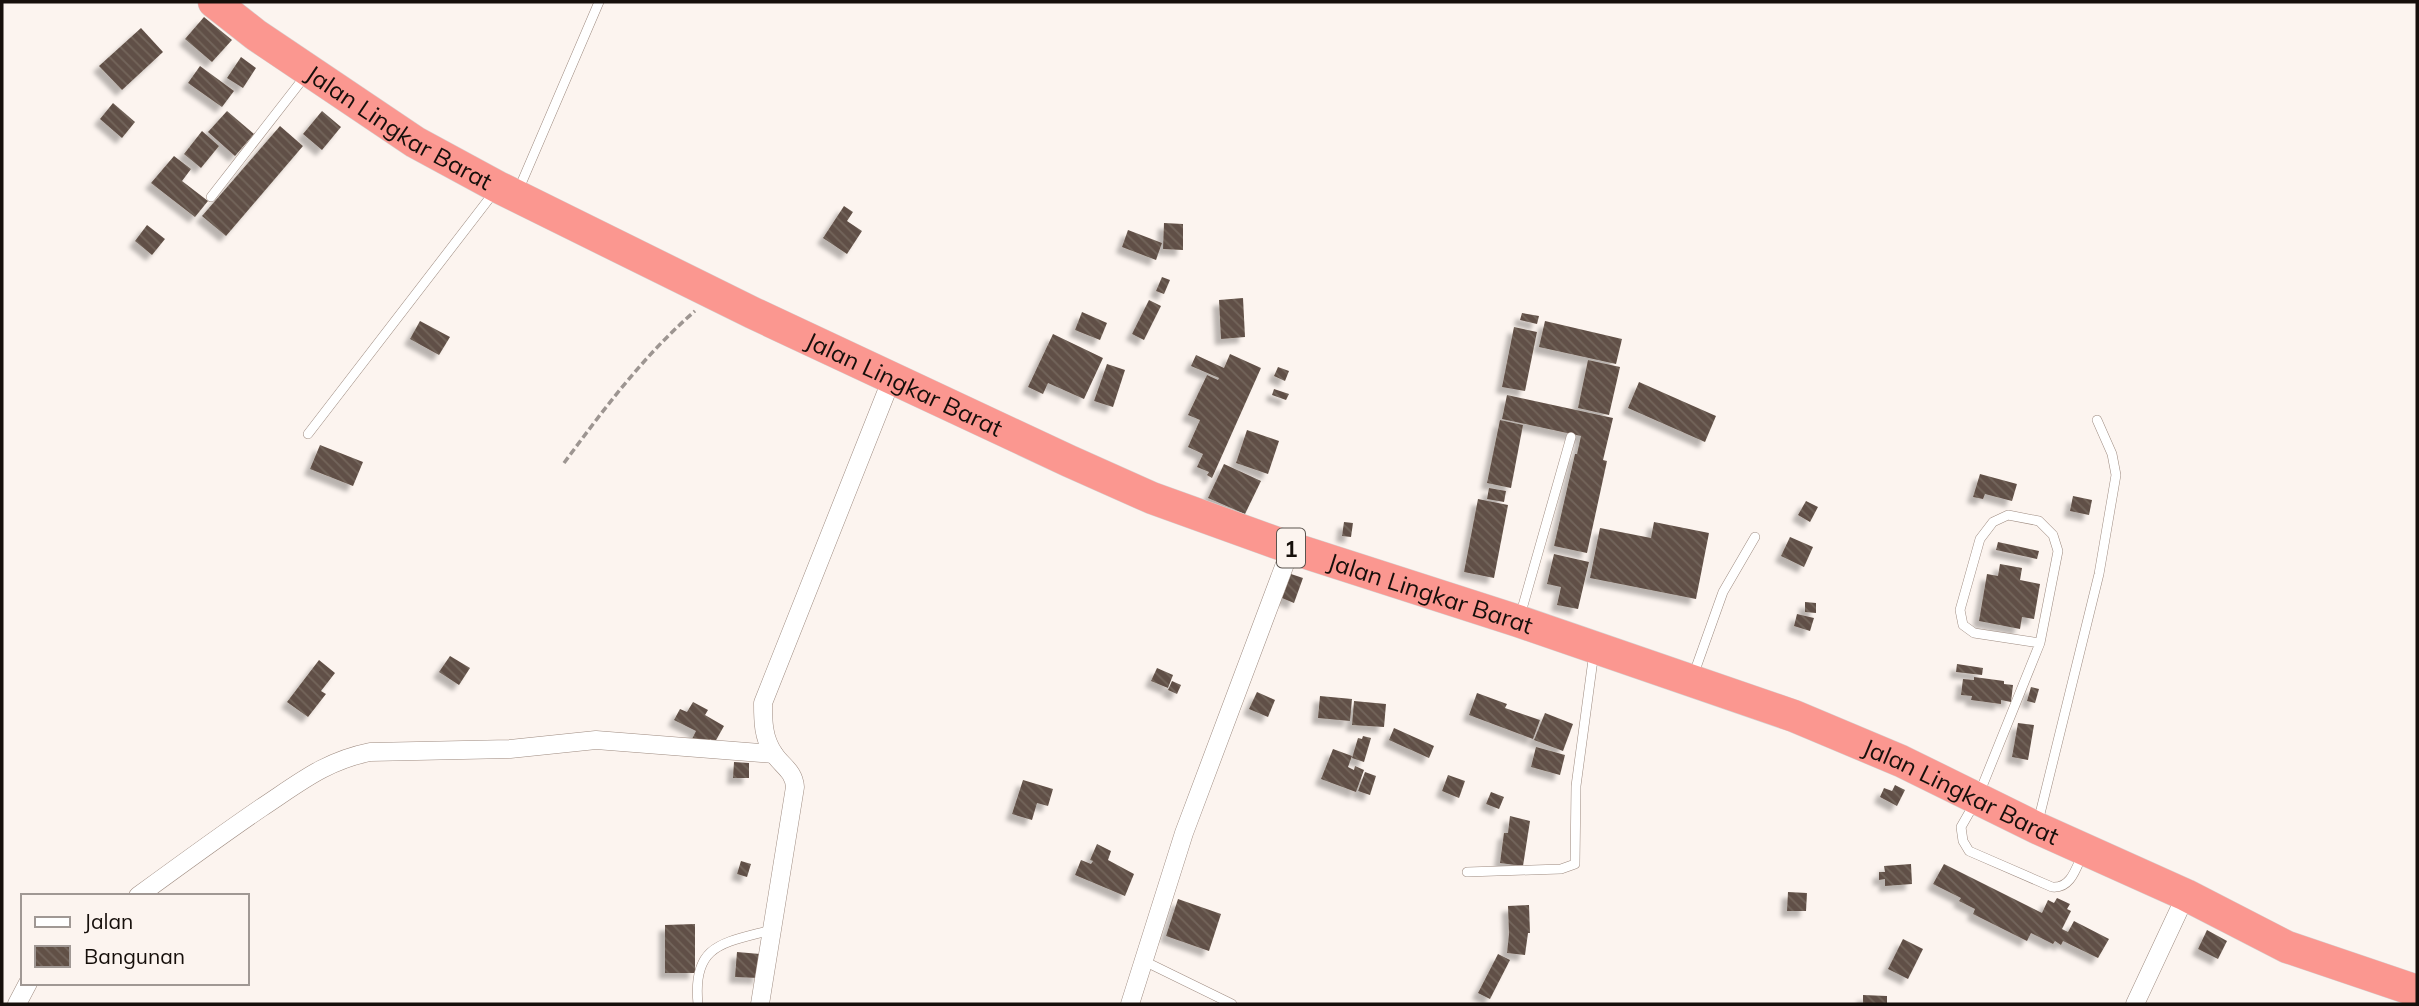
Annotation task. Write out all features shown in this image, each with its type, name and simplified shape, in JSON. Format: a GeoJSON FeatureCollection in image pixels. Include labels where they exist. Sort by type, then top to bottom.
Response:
{"type":"FeatureCollection","features":[{"type":"Feature","properties":{"kind":"highway","name":"Jalan Lingkar Barat"},"geometry":{"type":"LineString","coordinates":[[214,2],[256,35],[415,142],[507,192],[892,378],[1152,498],[1291,548],[1518,621],[1794,716],[1901,761],[2036,828],[2186,895],[2287,947],[2417,991]]}},
{"type":"Feature","properties":{"kind":"street"},"geometry":{"type":"LineString","coordinates":[[760,1004],[795,787],[791,772],[774,754],[765,737],[763,703],[892,378]]}},
{"type":"Feature","properties":{"kind":"street"},"geometry":{"type":"LineString","coordinates":[[1130,1004],[1184,832],[1291,548]]}},
{"type":"Feature","properties":{"kind":"street"},"geometry":{"type":"LineString","coordinates":[[141,894],[321,768],[349,756],[370,752],[510,749],[597,740],[774,754]]}},
{"type":"Feature","properties":{"kind":"street"},"geometry":{"type":"LineString","coordinates":[[2135,1004],[2186,895]]}},
{"type":"Feature","properties":{"kind":"street"},"geometry":{"type":"LineString","coordinates":[[17,1004],[27,985]]}},
{"type":"Feature","properties":{"kind":"lane"},"geometry":{"type":"LineString","coordinates":[[308,434],[507,192],[599,2]]}},
{"type":"Feature","properties":{"kind":"lane"},"geometry":{"type":"LineString","coordinates":[[211,197],[309,71]]}},
{"type":"Feature","properties":{"kind":"lane"},"geometry":{"type":"LineString","coordinates":[[2036,828],[2099,574],[2116,475],[2112,454],[2097,421]]}},
{"type":"Feature","properties":{"kind":"lane"},"geometry":{"type":"LineString","coordinates":[[1518,621],[1571,437]]}},
{"type":"Feature","properties":{"kind":"lane"},"geometry":{"type":"LineString","coordinates":[[2039,643],[1974,633],[1963,625],[1960,610],[1980,539],[1993,522],[2008,515],[2039,521],[2053,535],[2058,551],[2039,643],[1977,799],[1961,827],[1963,841],[1969,850],[2052,887],[2061,888],[2068,884],[2085,850]]}},
{"type":"Feature","properties":{"kind":"lane"},"geometry":{"type":"LineString","coordinates":[[1691,681],[1723,592],[1755,537]]}},
{"type":"Feature","properties":{"kind":"lane"},"geometry":{"type":"LineString","coordinates":[[1467,872],[1561,869],[1575,864],[1576,786],[1594,647]]}},
{"type":"Feature","properties":{"kind":"lane"},"geometry":{"type":"LineString","coordinates":[[698,1004],[696,987],[706,955],[721,943],[771,930]]}},
{"type":"Feature","properties":{"kind":"lane"},"geometry":{"type":"LineString","coordinates":[[1144,961],[1232,1004]]}},
{"type":"Feature","properties":{"kind":"path"},"geometry":{"type":"LineString","coordinates":[[564,463],[615,394],[664,337],[715,293]]}},
{"type":"Feature","properties":{"kind":"building"},"geometry":{"type":"Polygon","coordinates":[[[204,17],[232,40],[212,62],[185,39],[204,17]]]}},
{"type":"Feature","properties":{"kind":"building"},"geometry":{"type":"Polygon","coordinates":[[[141,28],[163,52],[122,90],[99,66],[141,28]]]}},
{"type":"Feature","properties":{"kind":"building"},"geometry":{"type":"Polygon","coordinates":[[[241,57],[256,68],[243,88],[227,78],[241,57]]]}},
{"type":"Feature","properties":{"kind":"building"},"geometry":{"type":"Polygon","coordinates":[[[200,66],[234,91],[222,107],[188,83],[200,66]]]}},
{"type":"Feature","properties":{"kind":"building"},"geometry":{"type":"Polygon","coordinates":[[[113,103],[135,122],[122,138],[100,119],[113,103]]]}},
{"type":"Feature","properties":{"kind":"building"},"geometry":{"type":"Polygon","coordinates":[[[227,111],[254,134],[235,156],[208,132],[227,111]]]}},
{"type":"Feature","properties":{"kind":"building"},"geometry":{"type":"Polygon","coordinates":[[[322,111],[341,127],[322,150],[303,134],[322,111]]]}},
{"type":"Feature","properties":{"kind":"building"},"geometry":{"type":"Polygon","coordinates":[[[280,126],[303,146],[226,236],[202,216],[280,126]]]}},
{"type":"Feature","properties":{"kind":"building"},"geometry":{"type":"Polygon","coordinates":[[[202,131],[219,146],[201,168],[184,154],[202,131]]]}},
{"type":"Feature","properties":{"kind":"building"},"geometry":{"type":"Polygon","coordinates":[[[174,156],[191,169],[182,181],[208,201],[195,217],[151,183],[174,156]]]}},
{"type":"Feature","properties":{"kind":"building"},"geometry":{"type":"Polygon","coordinates":[[[844,206],[853,212],[847,221],[862,231],[847,254],[823,238],[844,206]]]}},
{"type":"Feature","properties":{"kind":"building"},"geometry":{"type":"Polygon","coordinates":[[[1164,223],[1183,224],[1183,250],[1163,249],[1164,223]]]}},
{"type":"Feature","properties":{"kind":"building"},"geometry":{"type":"Polygon","coordinates":[[[147,225],[165,239],[152,255],[135,241],[147,225]]]}},
{"type":"Feature","properties":{"kind":"building"},"geometry":{"type":"Polygon","coordinates":[[[1128,230],[1162,243],[1156,260],[1122,247],[1128,230]]]}},
{"type":"Feature","properties":{"kind":"building"},"geometry":{"type":"Polygon","coordinates":[[[1162,277],[1170,280],[1164,294],[1156,291],[1162,277]]]}},
{"type":"Feature","properties":{"kind":"building"},"geometry":{"type":"Polygon","coordinates":[[[1243,298],[1245,337],[1221,339],[1219,300],[1243,298]]]}},
{"type":"Feature","properties":{"kind":"building"},"geometry":{"type":"Polygon","coordinates":[[[1149,300],[1161,306],[1144,340],[1132,334],[1149,300]]]}},
{"type":"Feature","properties":{"kind":"building"},"geometry":{"type":"Polygon","coordinates":[[[1082,312],[1107,323],[1100,340],[1075,330],[1082,312]]]}},
{"type":"Feature","properties":{"kind":"building"},"geometry":{"type":"Polygon","coordinates":[[[1522,313],[1539,316],[1537,324],[1520,320],[1522,313]]]}},
{"type":"Feature","properties":{"kind":"building"},"geometry":{"type":"Polygon","coordinates":[[[420,321],[450,337],[439,355],[410,339],[420,321]]]}},
{"type":"Feature","properties":{"kind":"building"},"geometry":{"type":"Polygon","coordinates":[[[1545,321],[1622,339],[1616,364],[1539,347],[1545,321]]]}},
{"type":"Feature","properties":{"kind":"building"},"geometry":{"type":"Polygon","coordinates":[[[1514,327],[1537,332],[1525,391],[1502,387],[1514,327]]]}},
{"type":"Feature","properties":{"kind":"building"},"geometry":{"type":"Polygon","coordinates":[[[1053,334],[1103,358],[1084,399],[1048,383],[1043,394],[1028,387],[1053,334]]]}},
{"type":"Feature","properties":{"kind":"building"},"geometry":{"type":"Polygon","coordinates":[[[1230,354],[1261,368],[1212,478],[1207,475],[1209,472],[1197,467],[1203,454],[1188,447],[1200,420],[1188,415],[1207,375],[1218,380],[1219,378],[1191,366],[1196,355],[1224,368],[1230,354]]]}},
{"type":"Feature","properties":{"kind":"building"},"geometry":{"type":"Polygon","coordinates":[[[1588,360],[1620,367],[1609,415],[1578,408],[1588,360]]]}},
{"type":"Feature","properties":{"kind":"building"},"geometry":{"type":"Polygon","coordinates":[[[1107,364],[1125,370],[1113,407],[1094,401],[1107,364]]]}},
{"type":"Feature","properties":{"kind":"building"},"geometry":{"type":"Polygon","coordinates":[[[1278,367],[1289,371],[1285,381],[1274,376],[1278,367]]]}},
{"type":"Feature","properties":{"kind":"building"},"geometry":{"type":"Polygon","coordinates":[[[1639,382],[1716,416],[1705,442],[1628,408],[1639,382]]]}},
{"type":"Feature","properties":{"kind":"building"},"geometry":{"type":"Polygon","coordinates":[[[1274,389],[1289,394],[1286,400],[1272,395],[1274,389]]]}},
{"type":"Feature","properties":{"kind":"building"},"geometry":{"type":"Polygon","coordinates":[[[1507,395],[1613,418],[1603,460],[1607,461],[1587,553],[1554,546],[1581,436],[1502,419],[1507,395]]]}},
{"type":"Feature","properties":{"kind":"building"},"geometry":{"type":"Polygon","coordinates":[[[1500,420],[1523,425],[1511,488],[1487,483],[1500,420]]]}},
{"type":"Feature","properties":{"kind":"building"},"geometry":{"type":"Polygon","coordinates":[[[1247,430],[1279,441],[1268,474],[1236,463],[1247,430]]]}},
{"type":"Feature","properties":{"kind":"building"},"geometry":{"type":"Polygon","coordinates":[[[320,445],[363,462],[353,486],[310,469],[320,445]]]}},
{"type":"Feature","properties":{"kind":"building"},"geometry":{"type":"Polygon","coordinates":[[[1224,464],[1261,481],[1245,514],[1208,498],[1224,464]]]}},
{"type":"Feature","properties":{"kind":"building"},"geometry":{"type":"Polygon","coordinates":[[[1980,474],[2017,484],[2012,501],[1985,494],[1983,499],[1973,497],[1980,474]]]}},
{"type":"Feature","properties":{"kind":"building"},"geometry":{"type":"Polygon","coordinates":[[[1489,488],[1506,491],[1504,502],[1487,499],[1489,488]]]}},
{"type":"Feature","properties":{"kind":"building"},"geometry":{"type":"Polygon","coordinates":[[[2073,496],[2092,500],[2089,515],[2070,511],[2073,496]]]}},
{"type":"Feature","properties":{"kind":"building"},"geometry":{"type":"Polygon","coordinates":[[[1478,499],[1508,505],[1494,578],[1464,572],[1478,499]]]}},
{"type":"Feature","properties":{"kind":"building"},"geometry":{"type":"Polygon","coordinates":[[[1806,501],[1818,507],[1810,522],[1798,515],[1806,501]]]}},
{"type":"Feature","properties":{"kind":"building"},"geometry":{"type":"Polygon","coordinates":[[[1344,522],[1353,523],[1351,537],[1342,536],[1344,522]]]}},
{"type":"Feature","properties":{"kind":"building"},"geometry":{"type":"Polygon","coordinates":[[[1654,522],[1709,533],[1696,599],[1590,578],[1600,528],[1651,538],[1654,522]]]}},
{"type":"Feature","properties":{"kind":"building"},"geometry":{"type":"Polygon","coordinates":[[[1790,537],[1813,547],[1804,567],[1781,556],[1790,537]]]}},
{"type":"Feature","properties":{"kind":"building"},"geometry":{"type":"Polygon","coordinates":[[[1998,542],[2039,551],[2037,559],[1996,550],[1998,542]]]}},
{"type":"Feature","properties":{"kind":"building"},"geometry":{"type":"Polygon","coordinates":[[[1554,554],[1589,562],[1578,609],[1557,605],[1561,587],[1547,584],[1554,554]]]}},
{"type":"Feature","properties":{"kind":"building"},"geometry":{"type":"Polygon","coordinates":[[[2000,564],[2022,568],[2020,580],[2040,584],[2034,619],[2022,617],[2020,629],[1979,621],[1987,574],[1998,576],[2000,564]]]}},
{"type":"Feature","properties":{"kind":"building"},"geometry":{"type":"Polygon","coordinates":[[[1291,574],[1303,578],[1294,603],[1282,598],[1291,574]]]}},
{"type":"Feature","properties":{"kind":"building"},"geometry":{"type":"Polygon","coordinates":[[[1805,602],[1816,603],[1816,613],[1805,612],[1805,602]]]}},
{"type":"Feature","properties":{"kind":"building"},"geometry":{"type":"Polygon","coordinates":[[[1797,614],[1814,618],[1810,631],[1794,626],[1797,614]]]}},
{"type":"Feature","properties":{"kind":"building"},"geometry":{"type":"Polygon","coordinates":[[[450,656],[470,668],[459,685],[439,672],[450,656]]]}},
{"type":"Feature","properties":{"kind":"building"},"geometry":{"type":"Polygon","coordinates":[[[319,660],[335,673],[321,691],[326,694],[308,717],[287,702],[319,660]]]}},
{"type":"Feature","properties":{"kind":"building"},"geometry":{"type":"Polygon","coordinates":[[[1957,664],[1983,668],[1982,675],[1956,672],[1957,664]]]}},
{"type":"Feature","properties":{"kind":"building"},"geometry":{"type":"Polygon","coordinates":[[[1157,668],[1173,675],[1168,688],[1151,681],[1157,668]]]}},
{"type":"Feature","properties":{"kind":"building"},"geometry":{"type":"Polygon","coordinates":[[[1974,677],[2004,681],[2004,684],[2013,685],[2011,702],[2001,700],[2001,704],[1971,700],[1972,696],[1961,695],[1963,679],[1974,680],[1974,677]]]}},
{"type":"Feature","properties":{"kind":"building"},"geometry":{"type":"Polygon","coordinates":[[[1172,681],[1181,685],[1177,694],[1168,690],[1172,681]]]}},
{"type":"Feature","properties":{"kind":"building"},"geometry":{"type":"Polygon","coordinates":[[[2031,687],[2039,689],[2035,703],[2027,701],[2031,687]]]}},
{"type":"Feature","properties":{"kind":"building"},"geometry":{"type":"Polygon","coordinates":[[[1257,692],[1275,700],[1268,717],[1249,709],[1257,692]]]}},
{"type":"Feature","properties":{"kind":"building"},"geometry":{"type":"Polygon","coordinates":[[[1477,693],[1507,704],[1505,708],[1540,720],[1533,739],[1469,715],[1477,693]]]}},
{"type":"Feature","properties":{"kind":"building"},"geometry":{"type":"Polygon","coordinates":[[[1320,696],[1352,699],[1350,721],[1318,718],[1320,696]]]}},
{"type":"Feature","properties":{"kind":"building"},"geometry":{"type":"Polygon","coordinates":[[[1354,701],[1386,704],[1384,727],[1352,725],[1354,701]]]}},
{"type":"Feature","properties":{"kind":"building"},"geometry":{"type":"Polygon","coordinates":[[[693,702],[708,710],[705,715],[724,726],[715,742],[710,739],[706,746],[692,739],[696,731],[674,720],[680,709],[687,712],[693,702]]]}},
{"type":"Feature","properties":{"kind":"building"},"geometry":{"type":"Polygon","coordinates":[[[1545,713],[1573,724],[1563,751],[1534,740],[1545,713]]]}},
{"type":"Feature","properties":{"kind":"building"},"geometry":{"type":"Polygon","coordinates":[[[2018,723],[2034,725],[2028,760],[2012,757],[2018,723]]]}},
{"type":"Feature","properties":{"kind":"building"},"geometry":{"type":"Polygon","coordinates":[[[1394,728],[1434,746],[1429,758],[1389,740],[1394,728]]]}},
{"type":"Feature","properties":{"kind":"building"},"geometry":{"type":"Polygon","coordinates":[[[1363,736],[1371,738],[1364,762],[1352,758],[1358,738],[1362,739],[1363,736]]]}},
{"type":"Feature","properties":{"kind":"building"},"geometry":{"type":"Polygon","coordinates":[[[1536,747],[1565,755],[1560,775],[1531,767],[1536,747]]]}},
{"type":"Feature","properties":{"kind":"building"},"geometry":{"type":"Polygon","coordinates":[[[1333,749],[1352,756],[1348,767],[1354,770],[1355,766],[1364,770],[1356,792],[1321,779],[1333,749]]]}},
{"type":"Feature","properties":{"kind":"building"},"geometry":{"type":"Polygon","coordinates":[[[734,762],[749,763],[749,778],[733,778],[734,762]]]}},
{"type":"Feature","properties":{"kind":"building"},"geometry":{"type":"Polygon","coordinates":[[[1365,772],[1376,776],[1370,795],[1358,791],[1365,772]]]}},
{"type":"Feature","properties":{"kind":"building"},"geometry":{"type":"Polygon","coordinates":[[[1448,775],[1465,781],[1459,798],[1442,791],[1448,775]]]}},
{"type":"Feature","properties":{"kind":"building"},"geometry":{"type":"Polygon","coordinates":[[[1023,780],[1053,789],[1048,806],[1037,803],[1032,820],[1012,814],[1023,780]]]}},
{"type":"Feature","properties":{"kind":"building"},"geometry":{"type":"Polygon","coordinates":[[[1895,785],[1905,790],[1897,806],[1880,797],[1884,788],[1892,791],[1895,785]]]}},
{"type":"Feature","properties":{"kind":"building"},"geometry":{"type":"Polygon","coordinates":[[[1491,792],[1504,797],[1499,809],[1486,804],[1491,792]]]}},
{"type":"Feature","properties":{"kind":"building"},"geometry":{"type":"Polygon","coordinates":[[[1510,816],[1530,821],[1523,866],[1500,863],[1504,833],[1508,833],[1510,816]]]}},
{"type":"Feature","properties":{"kind":"building"},"geometry":{"type":"Polygon","coordinates":[[[1097,844],[1111,851],[1108,860],[1134,874],[1125,896],[1075,875],[1081,860],[1091,864],[1093,861],[1090,860],[1097,844]]]}},
{"type":"Feature","properties":{"kind":"building"},"geometry":{"type":"Polygon","coordinates":[[[741,861],[751,864],[747,877],[737,874],[741,861]]]}},
{"type":"Feature","properties":{"kind":"building"},"geometry":{"type":"Polygon","coordinates":[[[1911,864],[1912,884],[1885,886],[1885,879],[1879,880],[1879,872],[1885,872],[1884,866],[1911,864]]]}},
{"type":"Feature","properties":{"kind":"building"},"geometry":{"type":"Polygon","coordinates":[[[1944,864],[2042,913],[2048,900],[2054,903],[2057,898],[2070,904],[2067,909],[2071,911],[2062,929],[2068,932],[2074,921],[2109,939],[2098,958],[2063,941],[2061,945],[2055,941],[2053,944],[2031,933],[2027,941],[1973,914],[1975,909],[1959,901],[1961,898],[1933,884],[1944,864]]]}},
{"type":"Feature","properties":{"kind":"building"},"geometry":{"type":"Polygon","coordinates":[[[1788,892],[1807,893],[1806,911],[1787,911],[1788,892]]]}},
{"type":"Feature","properties":{"kind":"building"},"geometry":{"type":"Polygon","coordinates":[[[1178,899],[1221,914],[1209,951],[1166,936],[1178,899]]]}},
{"type":"Feature","properties":{"kind":"building"},"geometry":{"type":"Polygon","coordinates":[[[1529,905],[1530,933],[1525,955],[1507,953],[1508,906],[1529,905]]]}},
{"type":"Feature","properties":{"kind":"building"},"geometry":{"type":"Polygon","coordinates":[[[695,924],[695,973],[665,973],[665,925],[695,924]]]}},
{"type":"Feature","properties":{"kind":"building"},"geometry":{"type":"Polygon","coordinates":[[[2207,930],[2227,941],[2218,959],[2198,949],[2207,930]]]}},
{"type":"Feature","properties":{"kind":"building"},"geometry":{"type":"Polygon","coordinates":[[[1903,939],[1923,949],[1908,979],[1888,969],[1903,939]]]}},
{"type":"Feature","properties":{"kind":"building"},"geometry":{"type":"Polygon","coordinates":[[[737,952],[760,954],[759,978],[735,977],[737,952]]]}},
{"type":"Feature","properties":{"kind":"building"},"geometry":{"type":"Polygon","coordinates":[[[1498,954],[1510,960],[1490,999],[1478,993],[1498,954]]]}},
{"type":"Feature","properties":{"kind":"building"},"geometry":{"type":"Polygon","coordinates":[[[1863,995],[1887,996],[1887,1004],[1863,1004],[1863,995]]]}}]}
